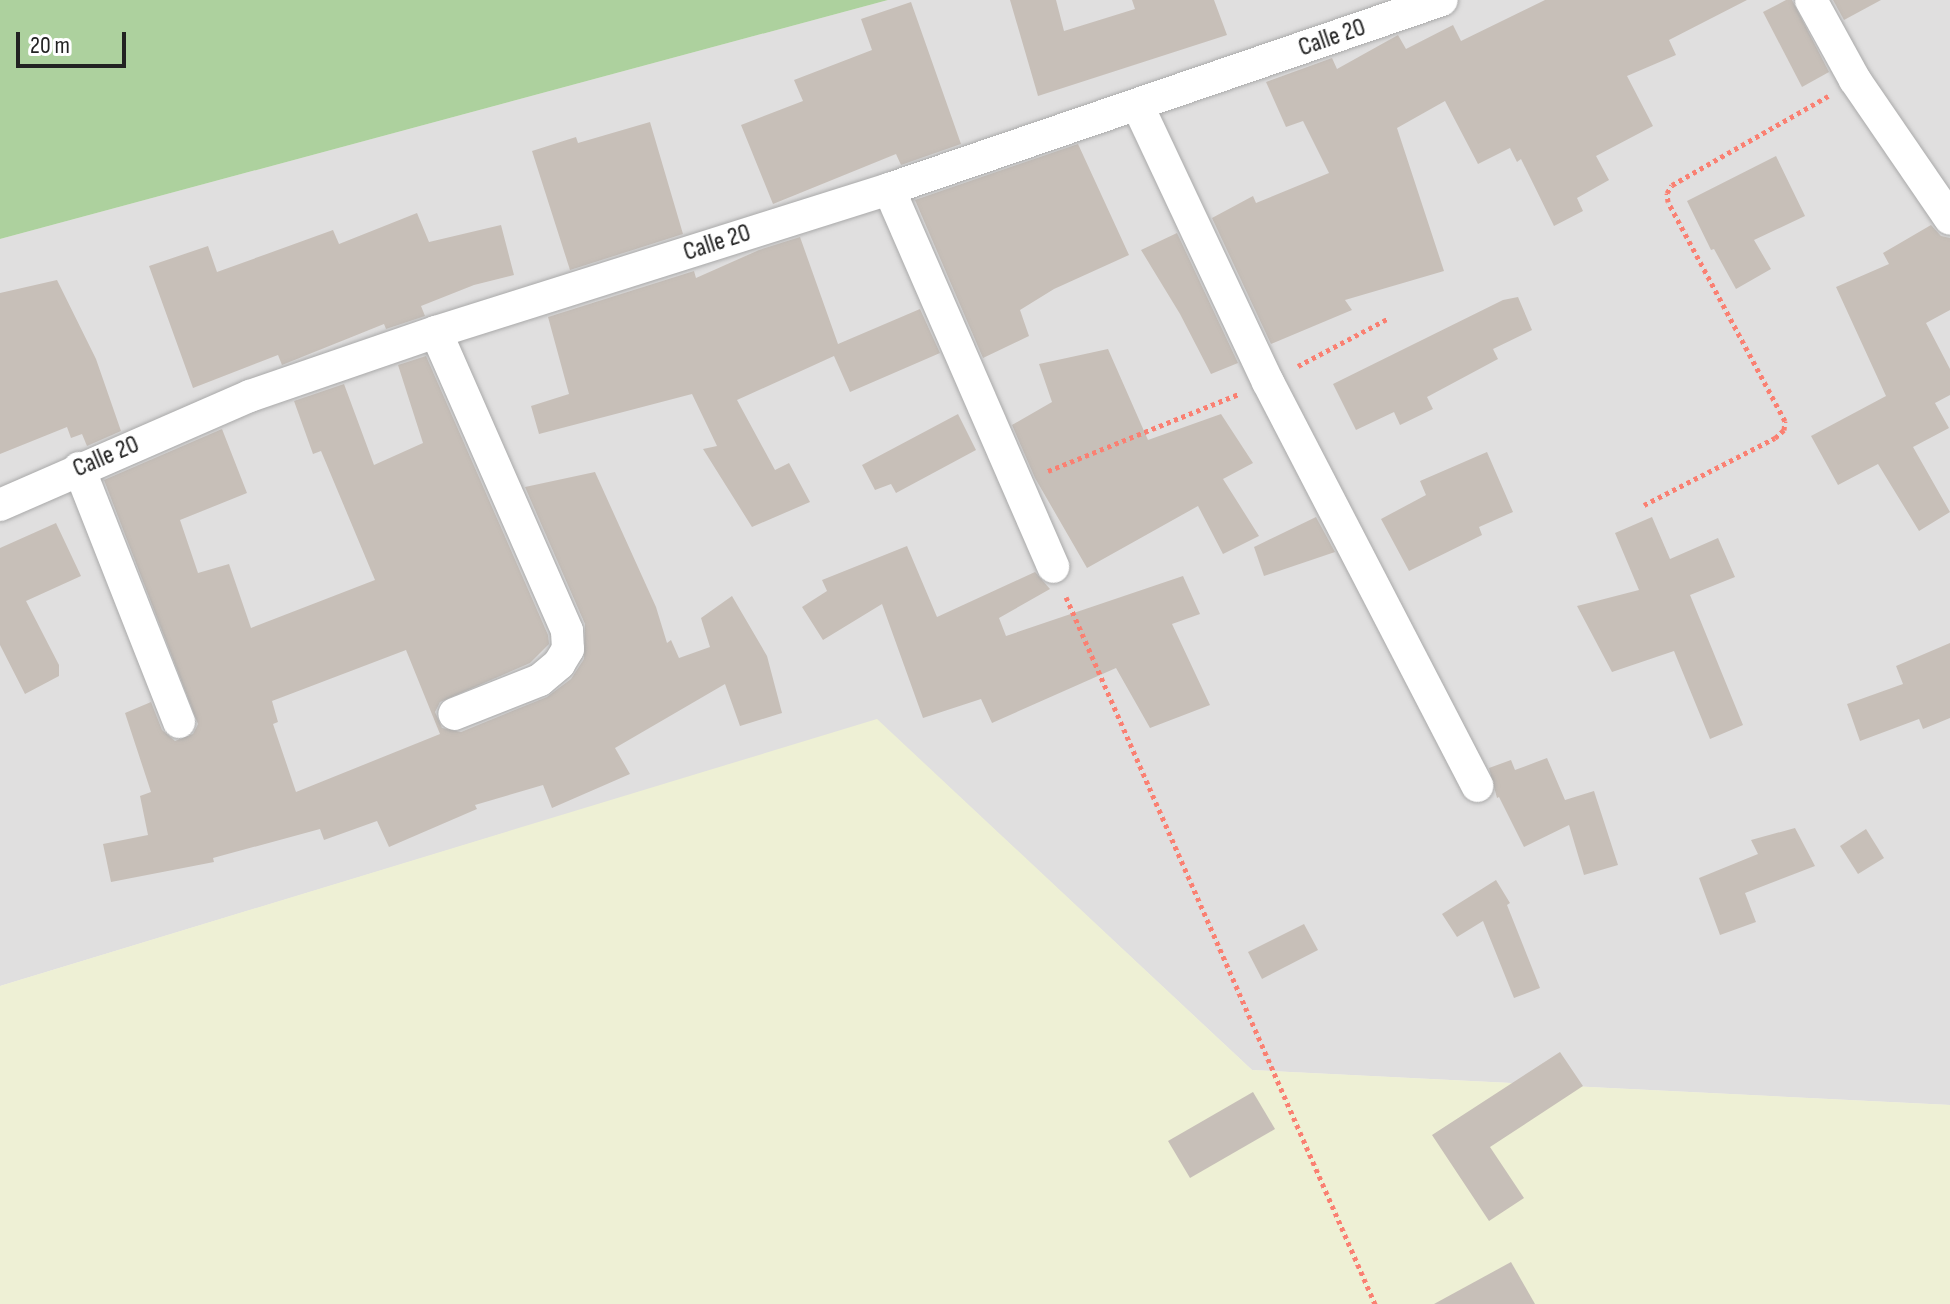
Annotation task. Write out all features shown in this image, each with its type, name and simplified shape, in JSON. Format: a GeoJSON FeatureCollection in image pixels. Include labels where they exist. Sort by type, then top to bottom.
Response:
{"type":"FeatureCollection","features":[{"type":"Feature","properties":{"kind":"street","name":"Calle 20"},"geometry":{"type":"LineString","coordinates":[[0,505],[250,396],[436,332],[889,189],[1442,0]]}},
{"type":"Feature","properties":{"kind":"street"},"geometry":{"type":"LineString","coordinates":[[1811,0],[1855,80],[1950,219]]}},
{"type":"Feature","properties":{"kind":"street"},"geometry":{"type":"LineString","coordinates":[[1138,106],[1268,382],[1477,786]]}},
{"type":"Feature","properties":{"kind":"street"},"geometry":{"type":"LineString","coordinates":[[889,189],[1053,567]]}},
{"type":"Feature","properties":{"kind":"street"},"geometry":{"type":"LineString","coordinates":[[436,332],[567,631],[568,649],[559,664],[540,680],[454,714]]}},
{"type":"Feature","properties":{"kind":"street"},"geometry":{"type":"LineString","coordinates":[[79,468],[179,722]]}},
{"type":"Feature","properties":{"kind":"path"},"geometry":{"type":"LineString","coordinates":[[1644,505],[1775,438],[1784,430],[1785,421],[1668,202],[1667,193],[1672,185],[1855,80]]}},
{"type":"Feature","properties":{"kind":"path"},"geometry":{"type":"LineString","coordinates":[[1017,484],[1268,382],[1387,319]]}},
{"type":"Feature","properties":{"kind":"path"},"geometry":{"type":"LineString","coordinates":[[1053,567],[1375,1304]]}},
{"type":"Feature","properties":{"kind":"shaded area"},"geometry":{"type":"Polygon","coordinates":[[[888,0],[1950,0],[1950,1105],[1252,1070],[877,720],[0,986],[0,239],[888,0]]]}},
{"type":"Feature","properties":{"kind":"green space"},"geometry":{"type":"Polygon","coordinates":[[[0,0],[888,0],[0,239],[0,0]]]}},
{"type":"Feature","properties":{"kind":"green space"},"geometry":{"type":"Polygon","coordinates":[[[877,719],[1252,1070],[1950,1105],[1950,1304],[0,1304],[0,986],[877,719]]]}},
{"type":"Feature","properties":{"kind":"building"},"geometry":{"type":"Polygon","coordinates":[[[1010,0],[1056,0],[1064,31],[1135,9],[1132,0],[1214,0],[1227,35],[1038,96],[1010,0]]]}},
{"type":"Feature","properties":{"kind":"building"},"geometry":{"type":"Polygon","coordinates":[[[1545,0],[1747,0],[1669,40],[1676,55],[1627,76],[1653,126],[1596,156],[1609,180],[1577,198],[1583,211],[1554,226],[1521,159],[1517,162],[1510,148],[1478,164],[1445,101],[1397,128],[1444,271],[1345,300],[1352,310],[1271,344],[1212,218],[1253,196],[1256,203],[1329,173],[1303,121],[1286,127],[1266,82],[1332,58],[1337,69],[1398,35],[1406,49],[1453,25],[1461,41],[1545,0]]]}},
{"type":"Feature","properties":{"kind":"building"},"geometry":{"type":"Polygon","coordinates":[[[1792,0],[1829,72],[1802,87],[1763,12],[1792,0]]]}},
{"type":"Feature","properties":{"kind":"building"},"geometry":{"type":"Polygon","coordinates":[[[1833,0],[1881,0],[1844,20],[1833,0]]]}},
{"type":"Feature","properties":{"kind":"building"},"geometry":{"type":"Polygon","coordinates":[[[911,2],[961,144],[901,165],[896,154],[773,204],[741,125],[803,101],[794,80],[872,50],[861,19],[911,2]]]}},
{"type":"Feature","properties":{"kind":"building"},"geometry":{"type":"Polygon","coordinates":[[[650,122],[683,234],[570,270],[532,151],[576,137],[578,143],[650,122]]]}},
{"type":"Feature","properties":{"kind":"building"},"geometry":{"type":"Polygon","coordinates":[[[1078,144],[1129,255],[1054,289],[1020,310],[1029,336],[983,358],[915,200],[1078,144]]]}},
{"type":"Feature","properties":{"kind":"building"},"geometry":{"type":"Polygon","coordinates":[[[1776,156],[1805,216],[1754,240],[1771,269],[1736,289],[1714,249],[1711,250],[1687,201],[1776,156]]]}},
{"type":"Feature","properties":{"kind":"building"},"geometry":{"type":"Polygon","coordinates":[[[417,213],[429,242],[501,225],[514,275],[474,285],[421,306],[425,316],[386,329],[384,324],[282,365],[278,355],[193,388],[149,266],[208,246],[217,272],[333,230],[339,244],[417,213]]]}},
{"type":"Feature","properties":{"kind":"building"},"geometry":{"type":"Polygon","coordinates":[[[1931,225],[1941,236],[1950,238],[1950,310],[1926,323],[1950,369],[1950,395],[1935,403],[1949,428],[1913,447],[1950,512],[1919,531],[1878,464],[1838,485],[1811,436],[1886,396],[1836,287],[1889,264],[1883,253],[1931,225]]]}},
{"type":"Feature","properties":{"kind":"building"},"geometry":{"type":"Polygon","coordinates":[[[1177,233],[1238,363],[1211,374],[1180,314],[1141,250],[1177,233]]]}},
{"type":"Feature","properties":{"kind":"building"},"geometry":{"type":"Polygon","coordinates":[[[800,237],[838,344],[920,309],[940,353],[850,392],[834,356],[737,400],[775,470],[789,463],[810,502],[752,527],[703,449],[717,446],[692,394],[539,434],[531,406],[569,394],[548,317],[694,271],[696,278],[759,250],[800,237]]]}},
{"type":"Feature","properties":{"kind":"building"},"geometry":{"type":"Polygon","coordinates":[[[57,280],[96,359],[121,431],[87,446],[82,434],[71,438],[67,427],[0,454],[0,293],[57,280]]]}},
{"type":"Feature","properties":{"kind":"building"},"geometry":{"type":"Polygon","coordinates":[[[1518,297],[1532,330],[1493,349],[1498,359],[1427,397],[1433,409],[1400,425],[1394,412],[1356,430],[1333,384],[1503,300],[1518,297]]]}},
{"type":"Feature","properties":{"kind":"building"},"geometry":{"type":"Polygon","coordinates":[[[1108,349],[1148,440],[1221,414],[1253,463],[1223,479],[1259,536],[1223,554],[1198,506],[1087,568],[1035,478],[1012,425],[1052,402],[1039,364],[1108,349]]]}},
{"type":"Feature","properties":{"kind":"building"},"geometry":{"type":"Polygon","coordinates":[[[426,356],[548,635],[549,644],[530,663],[440,702],[435,712],[442,728],[461,732],[547,697],[571,679],[584,659],[585,624],[525,487],[595,472],[656,607],[667,643],[671,640],[679,658],[710,647],[701,618],[732,596],[767,656],[782,713],[740,726],[725,684],[615,748],[630,774],[552,808],[543,785],[475,805],[477,809],[389,847],[377,821],[324,840],[320,829],[213,858],[214,862],[111,882],[103,844],[148,835],[140,796],[151,792],[125,713],[151,702],[162,730],[175,741],[193,734],[198,724],[104,480],[222,429],[247,493],[180,520],[198,573],[229,564],[251,628],[375,580],[321,451],[313,454],[294,401],[344,384],[374,465],[423,443],[398,365],[426,356]],[[406,650],[272,701],[278,722],[273,724],[296,792],[440,734],[406,650]]]}},
{"type":"Feature","properties":{"kind":"building"},"geometry":{"type":"Polygon","coordinates":[[[958,414],[976,450],[896,493],[891,484],[875,490],[862,465],[958,414]]]}},
{"type":"Feature","properties":{"kind":"building"},"geometry":{"type":"Polygon","coordinates":[[[1487,452],[1513,512],[1479,527],[1482,535],[1409,571],[1381,519],[1426,495],[1420,481],[1487,452]]]}},
{"type":"Feature","properties":{"kind":"building"},"geometry":{"type":"Polygon","coordinates":[[[1316,517],[1335,552],[1264,576],[1254,547],[1316,517]]]}},
{"type":"Feature","properties":{"kind":"building"},"geometry":{"type":"Polygon","coordinates":[[[1652,517],[1670,559],[1718,538],[1735,577],[1690,595],[1743,725],[1710,739],[1674,651],[1612,672],[1577,606],[1639,590],[1615,533],[1652,517]]]}},
{"type":"Feature","properties":{"kind":"building"},"geometry":{"type":"Polygon","coordinates":[[[56,523],[81,576],[26,601],[59,665],[59,676],[25,694],[0,645],[0,548],[56,523]]]}},
{"type":"Feature","properties":{"kind":"building"},"geometry":{"type":"Polygon","coordinates":[[[907,546],[937,617],[1035,572],[1050,589],[999,618],[1006,636],[1183,576],[1200,614],[1172,624],[1210,705],[1150,728],[1116,668],[992,723],[981,699],[923,718],[882,604],[823,640],[802,607],[827,591],[822,580],[907,546]]]}},
{"type":"Feature","properties":{"kind":"building"},"geometry":{"type":"Polygon","coordinates":[[[1950,643],[1950,718],[1923,729],[1919,719],[1860,741],[1847,704],[1903,684],[1896,666],[1950,643]]]}},
{"type":"Feature","properties":{"kind":"building"},"geometry":{"type":"Polygon","coordinates":[[[1547,758],[1565,800],[1594,791],[1618,865],[1584,875],[1569,825],[1524,847],[1497,798],[1489,768],[1511,760],[1515,770],[1547,758]]]}},
{"type":"Feature","properties":{"kind":"building"},"geometry":{"type":"Polygon","coordinates":[[[1795,828],[1815,866],[1745,893],[1756,922],[1720,935],[1699,878],[1758,854],[1751,840],[1795,828]]]}},
{"type":"Feature","properties":{"kind":"building"},"geometry":{"type":"Polygon","coordinates":[[[1866,829],[1884,858],[1858,874],[1840,846],[1866,829]]]}},
{"type":"Feature","properties":{"kind":"building"},"geometry":{"type":"Polygon","coordinates":[[[1496,880],[1510,903],[1507,905],[1540,988],[1514,998],[1483,921],[1457,937],[1442,914],[1496,880]]]}},
{"type":"Feature","properties":{"kind":"building"},"geometry":{"type":"Polygon","coordinates":[[[1304,924],[1318,950],[1262,979],[1248,952],[1304,924]]]}},
{"type":"Feature","properties":{"kind":"building"},"geometry":{"type":"Polygon","coordinates":[[[1560,1052],[1583,1086],[1490,1147],[1524,1198],[1489,1221],[1432,1135],[1560,1052]]]}},
{"type":"Feature","properties":{"kind":"building"},"geometry":{"type":"Polygon","coordinates":[[[1253,1092],[1275,1129],[1190,1178],[1168,1141],[1253,1092]]]}},
{"type":"Feature","properties":{"kind":"building"},"geometry":{"type":"Polygon","coordinates":[[[1511,1262],[1535,1304],[1434,1304],[1511,1262]]]}}]}
